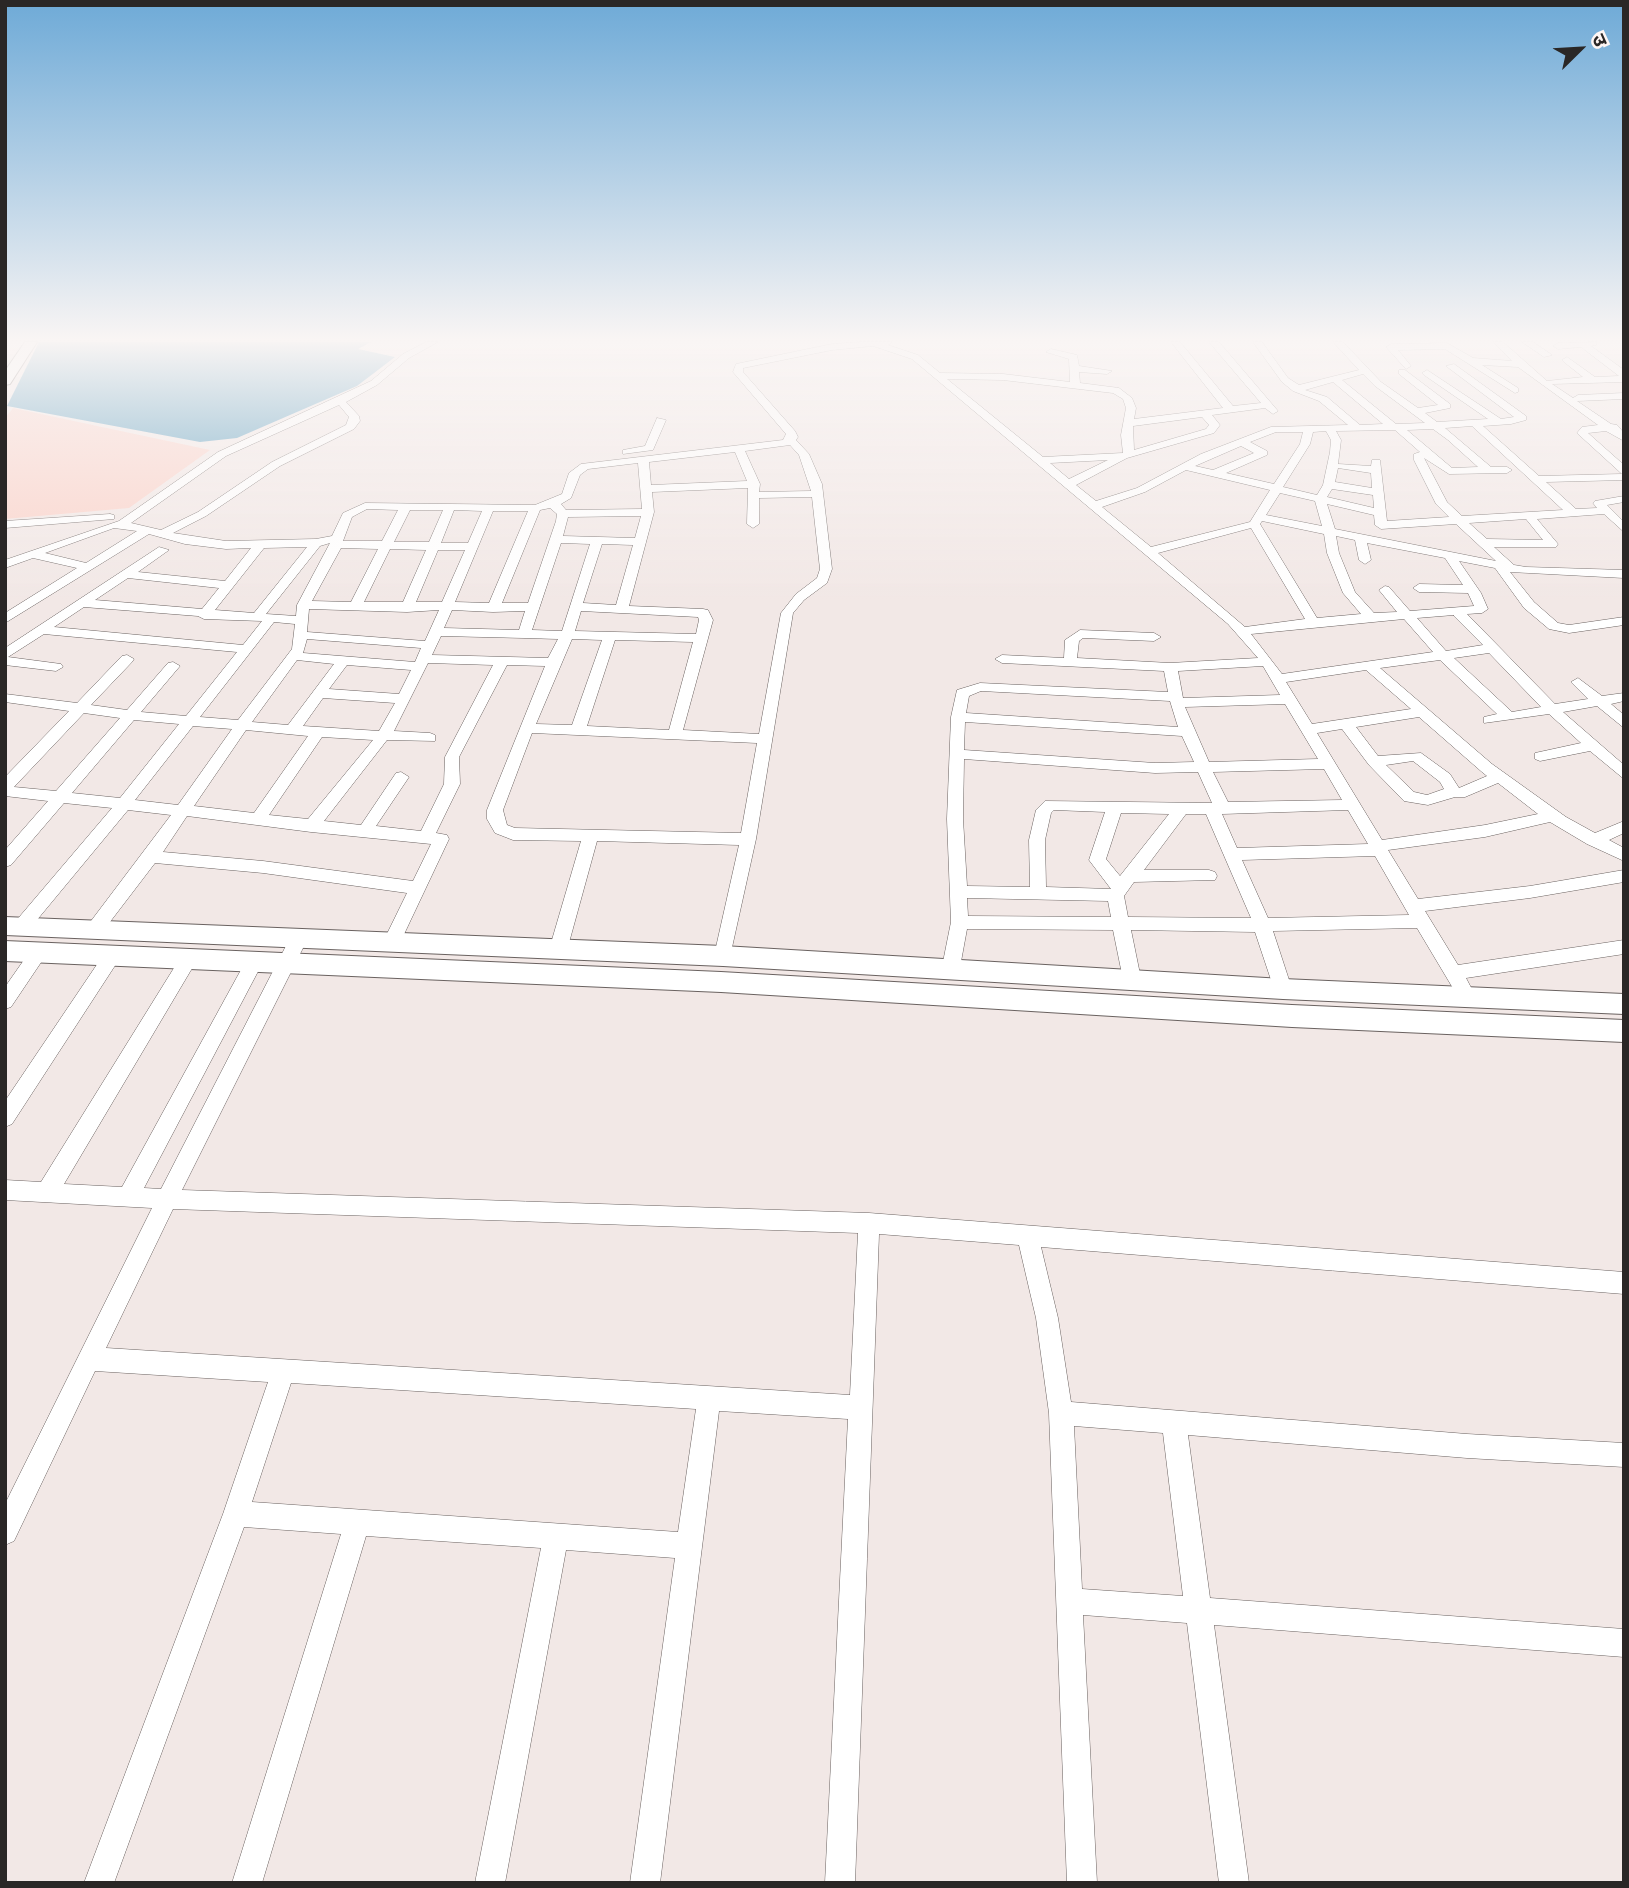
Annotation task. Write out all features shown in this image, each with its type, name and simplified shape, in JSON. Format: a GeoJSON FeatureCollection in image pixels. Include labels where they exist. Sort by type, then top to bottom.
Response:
{"type":"FeatureCollection","features":[{"type":"Feature","properties":{"kind":"main road"},"geometry":{"type":"LineString","coordinates":[[13,927],[833,961],[1283,989],[1461,984],[1624,1004]]}},
{"type":"Feature","properties":{"kind":"main road"},"geometry":{"type":"LineString","coordinates":[[446,970],[453,945]]}},
{"type":"Feature","properties":{"kind":"main road"},"geometry":{"type":"LineString","coordinates":[[5,951],[788,985],[1624,1031]]}},
{"type":"Feature","properties":{"kind":"main road"},"geometry":{"type":"LineString","coordinates":[[788,985],[794,975],[792,960]]}},
{"type":"Feature","properties":{"kind":"main road"},"geometry":{"type":"LineString","coordinates":[[833,961],[828,976],[836,988]]}},
{"type":"Feature","properties":{"kind":"main road"},"geometry":{"type":"LineString","coordinates":[[1165,982],[1169,1008]]}},
{"type":"Feature","properties":{"kind":"street"},"geometry":{"type":"LineString","coordinates":[[122,524],[222,454],[275,430]]}},
{"type":"Feature","properties":{"kind":"street"},"geometry":{"type":"LineString","coordinates":[[161,535],[202,514],[276,464],[344,430]]}},
{"type":"Feature","properties":{"kind":"street"},"geometry":{"type":"LineString","coordinates":[[524,634],[556,539],[559,509],[579,469],[576,461],[584,455],[649,448],[657,430]]}},
{"type":"Feature","properties":{"kind":"street"},"geometry":{"type":"LineString","coordinates":[[723,956],[767,739],[787,613],[793,604],[823,580],[826,569],[817,494],[804,454],[791,440],[789,430]]}},
{"type":"Feature","properties":{"kind":"street"},"geometry":{"type":"LineString","coordinates":[[1001,430],[1210,599],[1242,631],[1267,662],[1326,764],[1461,984],[1624,947]]}},
{"type":"Feature","properties":{"kind":"street"},"geometry":{"type":"LineString","coordinates":[[1126,455],[1128,430]]}},
{"type":"Feature","properties":{"kind":"street"},"geometry":{"type":"LineString","coordinates":[[1067,485],[1126,455],[1211,430]]}},
{"type":"Feature","properties":{"kind":"street"},"geometry":{"type":"LineString","coordinates":[[1093,506],[1141,490],[1184,464],[1277,430]]}},
{"type":"Feature","properties":{"kind":"street"},"geometry":{"type":"LineString","coordinates":[[1256,520],[1273,489],[1305,444],[1308,430]]}},
{"type":"Feature","properties":{"kind":"street"},"geometry":{"type":"LineString","coordinates":[[1331,430],[1336,440],[1329,485],[1320,500],[1329,529],[1332,553],[1349,593],[1371,618]]}},
{"type":"Feature","properties":{"kind":"street"},"geometry":{"type":"LineString","coordinates":[[1399,430],[1454,473],[1507,470]]}},
{"type":"Feature","properties":{"kind":"street"},"geometry":{"type":"LineString","coordinates":[[1439,430],[1489,471]]}},
{"type":"Feature","properties":{"kind":"street"},"geometry":{"type":"LineString","coordinates":[[1482,430],[1573,513]]}},
{"type":"Feature","properties":{"kind":"street"},"geometry":{"type":"LineString","coordinates":[[1586,430],[1582,433],[1624,471]]}},
{"type":"Feature","properties":{"kind":"street"},"geometry":{"type":"LineString","coordinates":[[579,469],[774,446],[791,440]]}},
{"type":"Feature","properties":{"kind":"street"},"geometry":{"type":"LineString","coordinates":[[1214,474],[1263,453],[1241,442]]}},
{"type":"Feature","properties":{"kind":"street"},"geometry":{"type":"LineString","coordinates":[[1152,447],[1165,453]]}},
{"type":"Feature","properties":{"kind":"street"},"geometry":{"type":"LineString","coordinates":[[739,450],[754,489],[753,524]]}},
{"type":"Feature","properties":{"kind":"street"},"geometry":{"type":"LineString","coordinates":[[1426,453],[1418,456],[1419,460],[1442,504],[1505,568],[1529,605],[1554,626],[1569,629],[1624,621]]}},
{"type":"Feature","properties":{"kind":"street"},"geometry":{"type":"LineString","coordinates":[[1037,461],[1126,455]]}},
{"type":"Feature","properties":{"kind":"street"},"geometry":{"type":"LineString","coordinates":[[622,608],[648,512],[643,460]]}},
{"type":"Feature","properties":{"kind":"street"},"geometry":{"type":"LineString","coordinates":[[1184,464],[1380,519],[1457,520],[1604,511]]}},
{"type":"Feature","properties":{"kind":"street"},"geometry":{"type":"LineString","coordinates":[[1342,466],[1377,466],[1382,542]]}},
{"type":"Feature","properties":{"kind":"street"},"geometry":{"type":"LineString","coordinates":[[1539,480],[1624,477]]}},
{"type":"Feature","properties":{"kind":"street"},"geometry":{"type":"LineString","coordinates":[[1329,485],[1379,492]]}},
{"type":"Feature","properties":{"kind":"street"},"geometry":{"type":"LineString","coordinates":[[645,489],[754,489],[817,494]]}},
{"type":"Feature","properties":{"kind":"street"},"geometry":{"type":"LineString","coordinates":[[1621,524],[1604,511],[1601,501],[1624,499]]}},
{"type":"Feature","properties":{"kind":"street"},"geometry":{"type":"LineString","coordinates":[[94,930],[151,857],[241,726],[299,649],[301,620],[347,515],[358,508],[406,506],[648,512]]}},
{"type":"Feature","properties":{"kind":"street"},"geometry":{"type":"LineString","coordinates":[[355,606],[406,506]]}},
{"type":"Feature","properties":{"kind":"street"},"geometry":{"type":"LineString","coordinates":[[407,608],[450,507]]}},
{"type":"Feature","properties":{"kind":"street"},"geometry":{"type":"LineString","coordinates":[[311,826],[384,735],[422,663],[489,507]]}},
{"type":"Feature","properties":{"kind":"street"},"geometry":{"type":"LineString","coordinates":[[494,608],[535,508]]}},
{"type":"Feature","properties":{"kind":"street"},"geometry":{"type":"LineString","coordinates":[[5,525],[133,515]]}},
{"type":"Feature","properties":{"kind":"street"},"geometry":{"type":"LineString","coordinates":[[1482,543],[1552,544],[1528,515]]}},
{"type":"Feature","properties":{"kind":"street"},"geometry":{"type":"LineString","coordinates":[[1256,520],[1313,622]]}},
{"type":"Feature","properties":{"kind":"street"},"geometry":{"type":"LineString","coordinates":[[1150,551],[1256,520],[1329,529],[1505,568],[1559,574],[1624,574]]}},
{"type":"Feature","properties":{"kind":"street"},"geometry":{"type":"LineString","coordinates":[[5,570],[11,562],[94,529],[122,524],[161,535],[226,545],[336,541],[473,547]]}},
{"type":"Feature","properties":{"kind":"street"},"geometry":{"type":"LineString","coordinates":[[5,619],[12,608],[146,531]]}},
{"type":"Feature","properties":{"kind":"street"},"geometry":{"type":"LineString","coordinates":[[1360,536],[1364,560]]}},
{"type":"Feature","properties":{"kind":"street"},"geometry":{"type":"LineString","coordinates":[[556,539],[641,542]]}},
{"type":"Feature","properties":{"kind":"street"},"geometry":{"type":"LineString","coordinates":[[597,540],[567,635],[553,662],[495,810],[501,829],[513,834],[748,839]]}},
{"type":"Feature","properties":{"kind":"street"},"geometry":{"type":"LineString","coordinates":[[13,927],[124,805],[246,649],[263,618],[316,543]]}},
{"type":"Feature","properties":{"kind":"street"},"geometry":{"type":"LineString","coordinates":[[204,615],[230,586],[260,545]]}},
{"type":"Feature","properties":{"kind":"street"},"geometry":{"type":"LineString","coordinates":[[5,654],[163,550]]}},
{"type":"Feature","properties":{"kind":"street"},"geometry":{"type":"LineString","coordinates":[[32,554],[87,567]]}},
{"type":"Feature","properties":{"kind":"street"},"geometry":{"type":"LineString","coordinates":[[1242,631],[1313,622],[1482,610],[1472,589],[1450,557]]}},
{"type":"Feature","properties":{"kind":"street"},"geometry":{"type":"LineString","coordinates":[[127,573],[230,586]]}},
{"type":"Feature","properties":{"kind":"street"},"geometry":{"type":"LineString","coordinates":[[1419,588],[1472,589]]}},
{"type":"Feature","properties":{"kind":"street"},"geometry":{"type":"LineString","coordinates":[[1385,590],[1442,654],[1508,716]]}},
{"type":"Feature","properties":{"kind":"street"},"geometry":{"type":"LineString","coordinates":[[79,603],[204,615],[301,620],[433,638],[524,634],[701,638]]}},
{"type":"Feature","properties":{"kind":"street"},"geometry":{"type":"LineString","coordinates":[[301,620],[355,606],[534,607]]}},
{"type":"Feature","properties":{"kind":"street"},"geometry":{"type":"LineString","coordinates":[[576,607],[703,613],[706,620],[675,734]]}},
{"type":"Feature","properties":{"kind":"street"},"geometry":{"type":"LineString","coordinates":[[12,608],[53,621]]}},
{"type":"Feature","properties":{"kind":"street"},"geometry":{"type":"LineString","coordinates":[[1459,613],[1550,708],[1624,774]]}},
{"type":"Feature","properties":{"kind":"street"},"geometry":{"type":"LineString","coordinates":[[39,630],[246,649]]}},
{"type":"Feature","properties":{"kind":"street"},"geometry":{"type":"LineString","coordinates":[[1070,662],[1072,640],[1080,634],[1154,637]]}},
{"type":"Feature","properties":{"kind":"street"},"geometry":{"type":"LineString","coordinates":[[579,730],[610,636]]}},
{"type":"Feature","properties":{"kind":"street"},"geometry":{"type":"LineString","coordinates":[[1277,679],[1493,648]]}},
{"type":"Feature","properties":{"kind":"street"},"geometry":{"type":"LineString","coordinates":[[293,656],[422,663],[553,662]]}},
{"type":"Feature","properties":{"kind":"street"},"geometry":{"type":"LineString","coordinates":[[5,789],[127,659]]}},
{"type":"Feature","properties":{"kind":"street"},"geometry":{"type":"LineString","coordinates":[[1002,659],[1170,667],[1267,662]]}},
{"type":"Feature","properties":{"kind":"street"},"geometry":{"type":"LineString","coordinates":[[292,730],[344,660]]}},
{"type":"Feature","properties":{"kind":"street"},"geometry":{"type":"LineString","coordinates":[[5,661],[56,667]]}},
{"type":"Feature","properties":{"kind":"street"},"geometry":{"type":"LineString","coordinates":[[426,837],[452,784],[452,757],[502,661]]}},
{"type":"Feature","properties":{"kind":"street"},"geometry":{"type":"LineString","coordinates":[[1368,665],[1499,777],[1552,816],[1624,855]]}},
{"type":"Feature","properties":{"kind":"street"},"geometry":{"type":"LineString","coordinates":[[5,861],[173,666]]}},
{"type":"Feature","properties":{"kind":"street"},"geometry":{"type":"LineString","coordinates":[[1170,667],[1186,732],[1204,769],[1231,854],[1262,925],[1283,989]]}},
{"type":"Feature","properties":{"kind":"street"},"geometry":{"type":"LineString","coordinates":[[1578,682],[1624,723]]}},
{"type":"Feature","properties":{"kind":"street"},"geometry":{"type":"LineString","coordinates":[[951,967],[960,922],[955,819],[958,717],[962,692],[971,688],[1176,700],[1288,699]]}},
{"type":"Feature","properties":{"kind":"street"},"geometry":{"type":"LineString","coordinates":[[320,693],[404,699]]}},
{"type":"Feature","properties":{"kind":"street"},"geometry":{"type":"LineString","coordinates":[[1489,720],[1624,697]]}},
{"type":"Feature","properties":{"kind":"street"},"geometry":{"type":"LineString","coordinates":[[5,698],[241,726],[430,737]]}},
{"type":"Feature","properties":{"kind":"street"},"geometry":{"type":"LineString","coordinates":[[1306,730],[1423,712]]}},
{"type":"Feature","properties":{"kind":"street"},"geometry":{"type":"LineString","coordinates":[[958,717],[1186,732]]}},
{"type":"Feature","properties":{"kind":"street"},"geometry":{"type":"LineString","coordinates":[[1347,725],[1374,761]]}},
{"type":"Feature","properties":{"kind":"street"},"geometry":{"type":"LineString","coordinates":[[527,728],[767,739]]}},
{"type":"Feature","properties":{"kind":"street"},"geometry":{"type":"LineString","coordinates":[[257,820],[318,732]]}},
{"type":"Feature","properties":{"kind":"street"},"geometry":{"type":"LineString","coordinates":[[1540,755],[1593,746]]}},
{"type":"Feature","properties":{"kind":"street"},"geometry":{"type":"LineString","coordinates":[[957,754],[1108,766],[1204,769],[1326,764]]}},
{"type":"Feature","properties":{"kind":"street"},"geometry":{"type":"LineString","coordinates":[[365,831],[401,777]]}},
{"type":"Feature","properties":{"kind":"street"},"geometry":{"type":"LineString","coordinates":[[1460,793],[1499,777]]}},
{"type":"Feature","properties":{"kind":"street"},"geometry":{"type":"LineString","coordinates":[[5,789],[182,812],[438,838],[442,842],[416,888],[392,942]]}},
{"type":"Feature","properties":{"kind":"street"},"geometry":{"type":"LineString","coordinates":[[1038,893],[1037,840],[1044,810],[1061,804],[1182,809],[1351,805]]}},
{"type":"Feature","properties":{"kind":"street"},"geometry":{"type":"LineString","coordinates":[[1115,806],[1097,860],[1122,886]]}},
{"type":"Feature","properties":{"kind":"street"},"geometry":{"type":"LineString","coordinates":[[1132,979],[1120,924],[1122,886],[1182,809]]}},
{"type":"Feature","properties":{"kind":"street"},"geometry":{"type":"LineString","coordinates":[[1231,854],[1378,848],[1485,831],[1552,816]]}},
{"type":"Feature","properties":{"kind":"street"},"geometry":{"type":"LineString","coordinates":[[1593,839],[1624,827]]}},
{"type":"Feature","properties":{"kind":"street"},"geometry":{"type":"LineString","coordinates":[[558,950],[590,836]]}},
{"type":"Feature","properties":{"kind":"street"},"geometry":{"type":"LineString","coordinates":[[151,857],[263,867],[416,888]]}},
{"type":"Feature","properties":{"kind":"street"},"geometry":{"type":"LineString","coordinates":[[958,892],[1038,893],[1209,876]]}},
{"type":"Feature","properties":{"kind":"street"},"geometry":{"type":"LineString","coordinates":[[960,922],[1262,925],[1418,913],[1624,876]]}},
{"type":"Feature","properties":{"kind":"street"},"geometry":{"type":"LineString","coordinates":[[5,1532],[167,1199],[299,939]]}},
{"type":"Feature","properties":{"kind":"street"},"geometry":{"type":"LineString","coordinates":[[5,1002],[39,952]]}},
{"type":"Feature","properties":{"kind":"street"},"geometry":{"type":"LineString","coordinates":[[5,1118],[112,956]]}},
{"type":"Feature","properties":{"kind":"street"},"geometry":{"type":"LineString","coordinates":[[47,1192],[188,960]]}},
{"type":"Feature","properties":{"kind":"street"},"geometry":{"type":"LineString","coordinates":[[128,1197],[254,962]]}},
{"type":"Feature","properties":{"kind":"street"},"geometry":{"type":"LineString","coordinates":[[6,1192],[869,1223],[1624,1283]]}},
{"type":"Feature","properties":{"kind":"street"},"geometry":{"type":"LineString","coordinates":[[840,1883],[869,1223]]}},
{"type":"Feature","properties":{"kind":"street"},"geometry":{"type":"LineString","coordinates":[[1028,1236],[1047,1318],[1061,1413],[1082,1883]]}},
{"type":"Feature","properties":{"kind":"street"},"geometry":{"type":"LineString","coordinates":[[90,1359],[861,1408]]}},
{"type":"Feature","properties":{"kind":"street"},"geometry":{"type":"LineString","coordinates":[[99,1883],[236,1514],[283,1371]]}},
{"type":"Feature","properties":{"kind":"street"},"geometry":{"type":"LineString","coordinates":[[645,1883],[709,1398]]}},
{"type":"Feature","properties":{"kind":"street"},"geometry":{"type":"LineString","coordinates":[[1061,1413],[1467,1446],[1624,1455]]}},
{"type":"Feature","properties":{"kind":"street"},"geometry":{"type":"LineString","coordinates":[[1174,1422],[1234,1883]]}},
{"type":"Feature","properties":{"kind":"street"},"geometry":{"type":"LineString","coordinates":[[236,1514],[689,1546]]}},
{"type":"Feature","properties":{"kind":"street"},"geometry":{"type":"LineString","coordinates":[[247,1883],[356,1523]]}},
{"type":"Feature","properties":{"kind":"street"},"geometry":{"type":"LineString","coordinates":[[490,1883],[556,1536]]}},
{"type":"Feature","properties":{"kind":"street"},"geometry":{"type":"LineString","coordinates":[[1070,1601],[1624,1643]]}},
{"type":"Feature","properties":{"kind":"shaded area"},"geometry":{"type":"Polygon","coordinates":[[[5,430],[117,430],[210,450],[129,508],[5,519],[5,430]]]}},
{"type":"Feature","properties":{"kind":"water"},"geometry":{"type":"Polygon","coordinates":[[[136,430],[255,430],[237,438],[200,442],[136,430]]]}}]}
